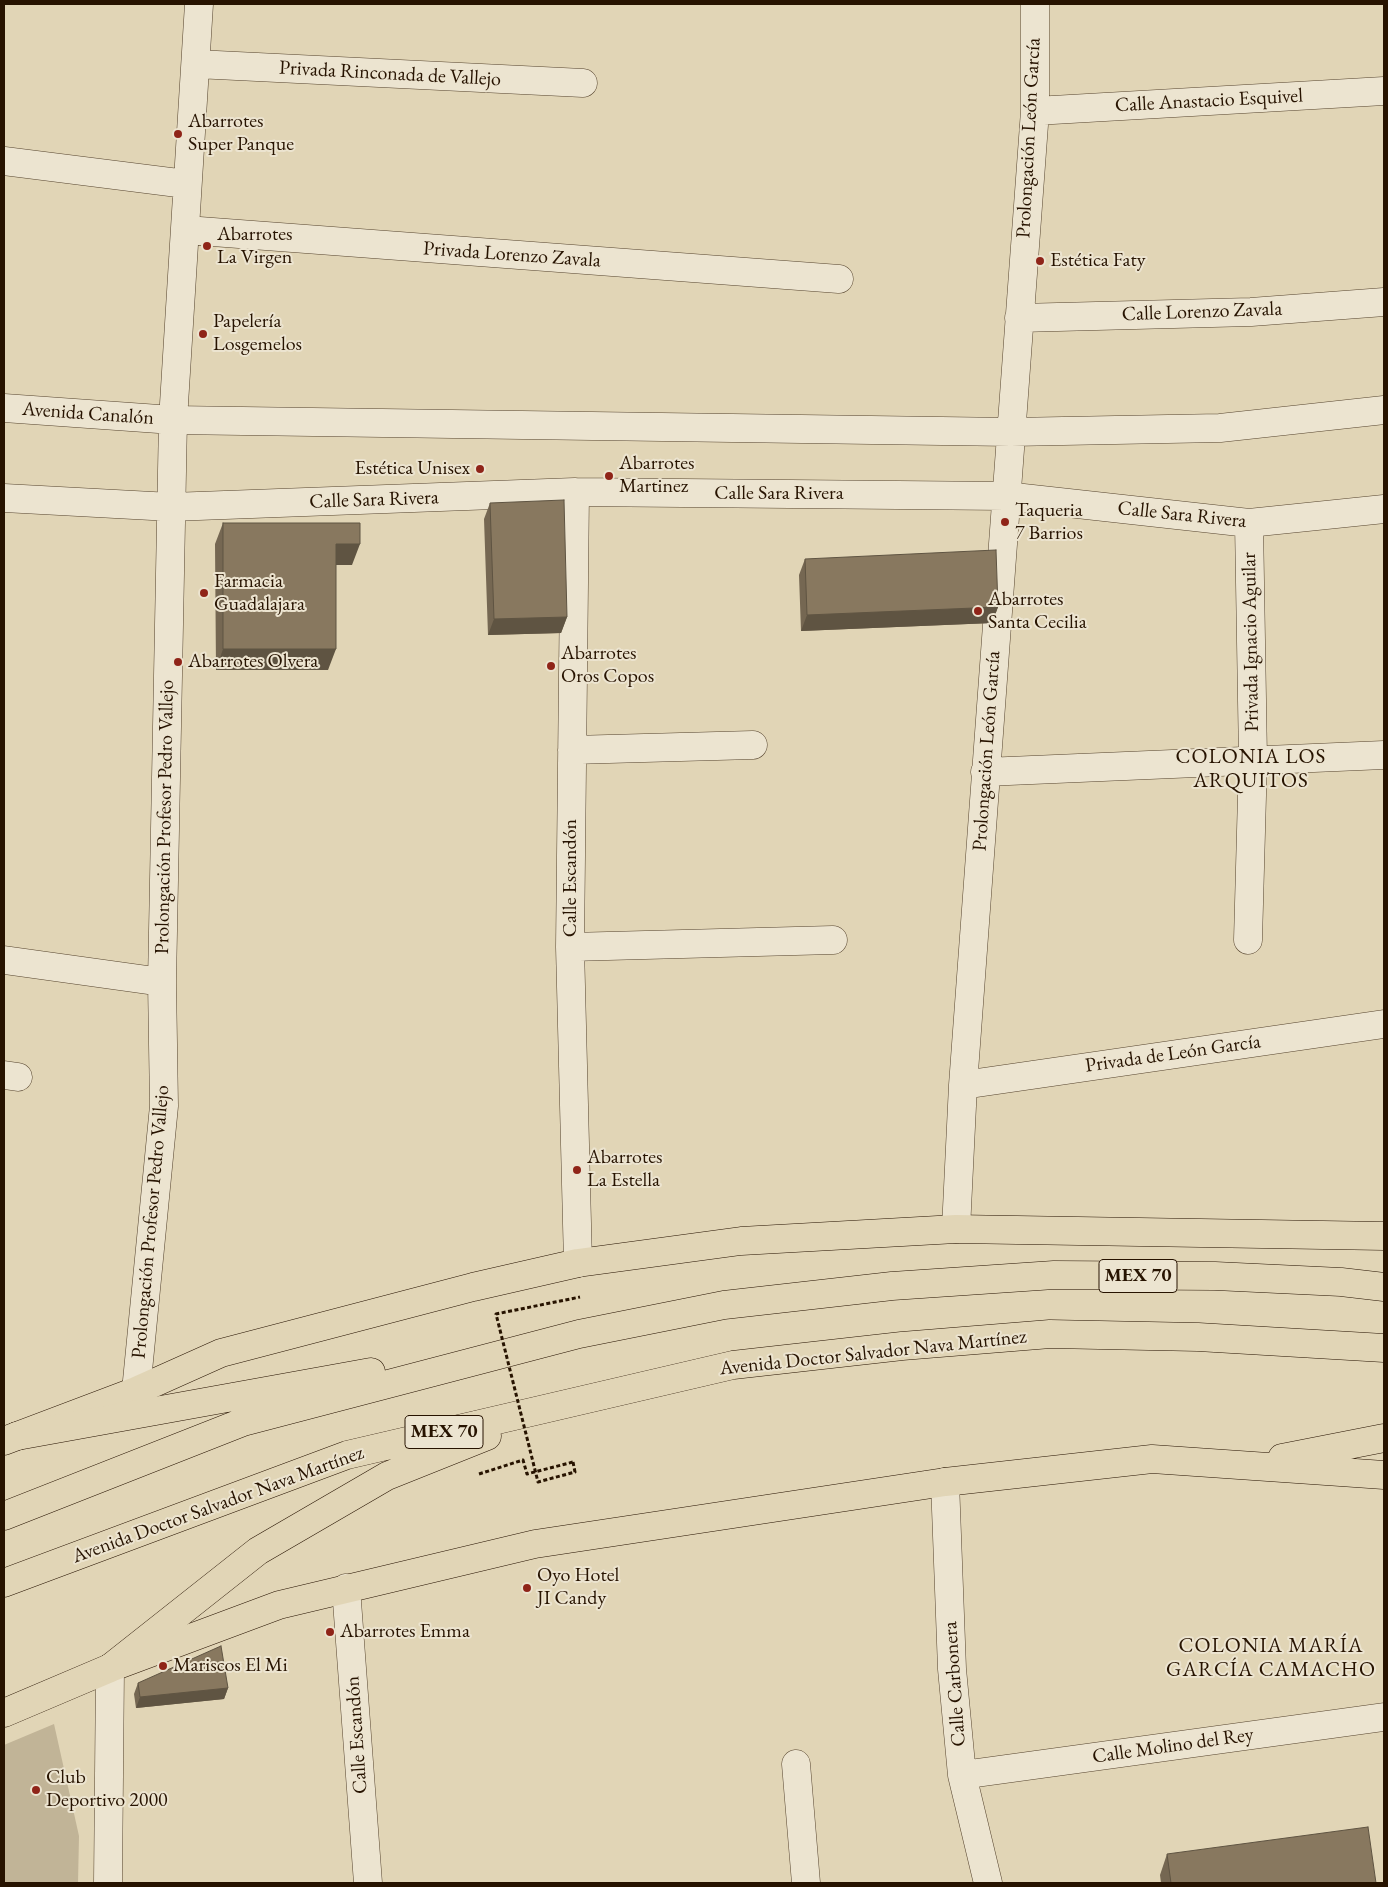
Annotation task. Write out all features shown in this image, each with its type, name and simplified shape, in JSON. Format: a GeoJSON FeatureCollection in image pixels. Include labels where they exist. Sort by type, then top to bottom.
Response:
{"type":"FeatureCollection","features":[{"type":"Feature","properties":{"kind":"main road"},"geometry":{"type":"LineString","coordinates":[[10,1438],[136,1390],[221,1353],[474,1287],[578,1263],[742,1241],[956,1229],[1377,1238]]}},
{"type":"Feature","properties":{"kind":"main road","name":"MEX 70"},"geometry":{"type":"LineString","coordinates":[[4,1516],[243,1422],[579,1334],[724,1305],[892,1286],[1054,1275],[1215,1276],[1384,1286]]}},
{"type":"Feature","properties":{"kind":"main road"},"geometry":{"type":"LineString","coordinates":[[10,1438],[579,1334]]}},
{"type":"Feature","properties":{"kind":"main road","name":"Avenida Doctor Salvador Nava Martínez"},"geometry":{"type":"LineString","coordinates":[[4,1583],[347,1455],[733,1365],[902,1346],[1050,1334],[1198,1337],[1384,1348]]}},
{"type":"Feature","properties":{"kind":"main road"},"geometry":{"type":"LineString","coordinates":[[110,1668],[258,1551],[388,1476],[569,1403]]}},
{"type":"Feature","properties":{"kind":"main road"},"geometry":{"type":"LineString","coordinates":[[1246,1464],[1384,1438]]}},
{"type":"Feature","properties":{"kind":"main road"},"geometry":{"type":"LineString","coordinates":[[4,1712],[110,1668],[279,1605],[535,1544],[945,1482],[1152,1459],[1384,1475]]}},
{"type":"Feature","properties":{"kind":"street","name":"Prolongación Profesor Pedro Vallejo"},"geometry":{"type":"LineString","coordinates":[[136,1390],[164,1106],[162,982],[173,420],[186,230],[186,184],[199,4]]}},
{"type":"Feature","properties":{"kind":"street","name":"Prolongación León García"},"geometry":{"type":"LineString","coordinates":[[956,1229],[963,1085],[1034,111],[1035,4]]}},
{"type":"Feature","properties":{"kind":"street","name":"Privada Rinconada de Vallejo"},"geometry":{"type":"LineString","coordinates":[[196,64],[583,84]]}},
{"type":"Feature","properties":{"kind":"street","name":"Calle Anastacio Esquivel"},"geometry":{"type":"LineString","coordinates":[[1034,111],[1384,91]]}},
{"type":"Feature","properties":{"kind":"street"},"geometry":{"type":"LineString","coordinates":[[4,161],[186,184]]}},
{"type":"Feature","properties":{"kind":"street","name":"Privada Lorenzo Zavala"},"geometry":{"type":"LineString","coordinates":[[186,230],[839,279]]}},
{"type":"Feature","properties":{"kind":"street","name":"Calle Lorenzo Zavala"},"geometry":{"type":"LineString","coordinates":[[1019,318],[1251,312],[1384,302]]}},
{"type":"Feature","properties":{"kind":"street","name":"Avenida Canalón"},"geometry":{"type":"LineString","coordinates":[[4,408],[173,420]]}},
{"type":"Feature","properties":{"kind":"street"},"geometry":{"type":"LineString","coordinates":[[173,420],[1010,432],[1220,428],[1384,410]]}},
{"type":"Feature","properties":{"kind":"street","name":"Calle Sara Rivera"},"geometry":{"type":"LineString","coordinates":[[171,507],[574,492],[1005,496],[1249,524],[1384,509]]}},
{"type":"Feature","properties":{"kind":"street","name":"Calle Escandón"},"geometry":{"type":"LineString","coordinates":[[574,492],[570,947],[578,1263]]}},
{"type":"Feature","properties":{"kind":"street"},"geometry":{"type":"LineString","coordinates":[[4,498],[171,507]]}},
{"type":"Feature","properties":{"kind":"street","name":"Privada Ignacio Aguilar"},"geometry":{"type":"LineString","coordinates":[[1248,940],[1253,759],[1249,524]]}},
{"type":"Feature","properties":{"kind":"street"},"geometry":{"type":"LineString","coordinates":[[572,750],[752,745]]}},
{"type":"Feature","properties":{"kind":"street"},"geometry":{"type":"LineString","coordinates":[[985,772],[1384,754]]}},
{"type":"Feature","properties":{"kind":"street"},"geometry":{"type":"LineString","coordinates":[[570,947],[833,940]]}},
{"type":"Feature","properties":{"kind":"street"},"geometry":{"type":"LineString","coordinates":[[4,960],[162,982]]}},
{"type":"Feature","properties":{"kind":"street","name":"Privada de León García"},"geometry":{"type":"LineString","coordinates":[[963,1085],[1384,1024]]}},
{"type":"Feature","properties":{"kind":"street","name":"Calle Carbonera"},"geometry":{"type":"LineString","coordinates":[[945,1482],[952,1669],[962,1775],[988,1883]]}},
{"type":"Feature","properties":{"kind":"street","name":"Calle Escandón"},"geometry":{"type":"LineString","coordinates":[[346,1588],[368,1883]]}},
{"type":"Feature","properties":{"kind":"street"},"geometry":{"type":"LineString","coordinates":[[108,1883],[110,1668]]}},
{"type":"Feature","properties":{"kind":"street","name":"Calle Molino del Rey"},"geometry":{"type":"LineString","coordinates":[[962,1775],[1384,1717]]}},
{"type":"Feature","properties":{"kind":"street"},"geometry":{"type":"LineString","coordinates":[[796,1764],[806,1883]]}},
{"type":"Feature","properties":{"kind":"path"},"geometry":{"type":"LineString","coordinates":[[476,1475],[523,1460],[526,1474],[573,1462],[575,1472],[538,1482],[496,1314],[580,1296]]}},
{"type":"Feature","properties":{"kind":"shaded area","name":"Club Deportivo 2000"},"geometry":{"type":"Polygon","coordinates":[[[54,1724],[79,1836],[78,1883],[4,1883],[4,1745],[54,1724]]]}},
{"type":"Feature","properties":{"kind":"building"},"geometry":{"type":"Polygon","coordinates":[[[564,500],[567,617],[494,619],[490,503],[564,500]]]}},
{"type":"Feature","properties":{"kind":"building"},"geometry":{"type":"Polygon","coordinates":[[[223,523],[360,523],[360,544],[336,544],[336,649],[223,649],[223,523]]]}},
{"type":"Feature","properties":{"kind":"building"},"geometry":{"type":"Polygon","coordinates":[[[996,550],[998,607],[807,615],[805,559],[996,550]]]}},
{"type":"Feature","properties":{"kind":"building"},"geometry":{"type":"Polygon","coordinates":[[[221,1646],[228,1688],[140,1697],[138,1683],[221,1646]]]}},
{"type":"Feature","properties":{"kind":"building"},"geometry":{"type":"Polygon","coordinates":[[[1368,1827],[1376,1883],[1171,1883],[1167,1854],[1368,1827]]]}},
{"type":"Feature","properties":{"kind":"place","name":"Abarrotes Super Panque"},"geometry":{"type":"Point","coordinates":[178,134]}},
{"type":"Feature","properties":{"kind":"place","name":"Abarrotes La Virgen"},"geometry":{"type":"Point","coordinates":[207,246]}},
{"type":"Feature","properties":{"kind":"place","name":"Estética Faty"},"geometry":{"type":"Point","coordinates":[1040,261]}},
{"type":"Feature","properties":{"kind":"place","name":"Papelería Losgemelos"},"geometry":{"type":"Point","coordinates":[203,334]}},
{"type":"Feature","properties":{"kind":"place","name":"Estética Unisex"},"geometry":{"type":"Point","coordinates":[480,469]}},
{"type":"Feature","properties":{"kind":"place","name":"Abarrotes Martinez"},"geometry":{"type":"Point","coordinates":[609,476]}},
{"type":"Feature","properties":{"kind":"place","name":"Taqueria 7 Barrios"},"geometry":{"type":"Point","coordinates":[1005,522]}},
{"type":"Feature","properties":{"kind":"place","name":"Farmacia Guadalajara"},"geometry":{"type":"Point","coordinates":[204,593]}},
{"type":"Feature","properties":{"kind":"place","name":"Abarrotes Santa Cecilia"},"geometry":{"type":"Point","coordinates":[978,611]}},
{"type":"Feature","properties":{"kind":"place","name":"Abarrotes Olvera"},"geometry":{"type":"Point","coordinates":[178,662]}},
{"type":"Feature","properties":{"kind":"place","name":"Abarrotes Oros Copos"},"geometry":{"type":"Point","coordinates":[551,666]}},
{"type":"Feature","properties":{"kind":"place","name":"Abarrotes La Estella"},"geometry":{"type":"Point","coordinates":[577,1170]}},
{"type":"Feature","properties":{"kind":"place","name":"Oyo Hotel JI Candy"},"geometry":{"type":"Point","coordinates":[527,1588]}},
{"type":"Feature","properties":{"kind":"place","name":"Abarrotes Emma"},"geometry":{"type":"Point","coordinates":[330,1632]}},
{"type":"Feature","properties":{"kind":"place","name":"Mariscos El Mi"},"geometry":{"type":"Point","coordinates":[163,1666]}},
{"type":"Feature","properties":{"kind":"place","name":"Club Deportivo 2000"},"geometry":{"type":"Point","coordinates":[36,1790]}},
{"type":"Feature","properties":{"kind":"district","name":"COLONIA LOS ARQUITOS"},"geometry":{"type":"Point","coordinates":[1251,769]}},
{"type":"Feature","properties":{"kind":"district","name":"COLONIA MARÍA GARCÍA CAMACHO"},"geometry":{"type":"Point","coordinates":[1271,1658]}}]}
